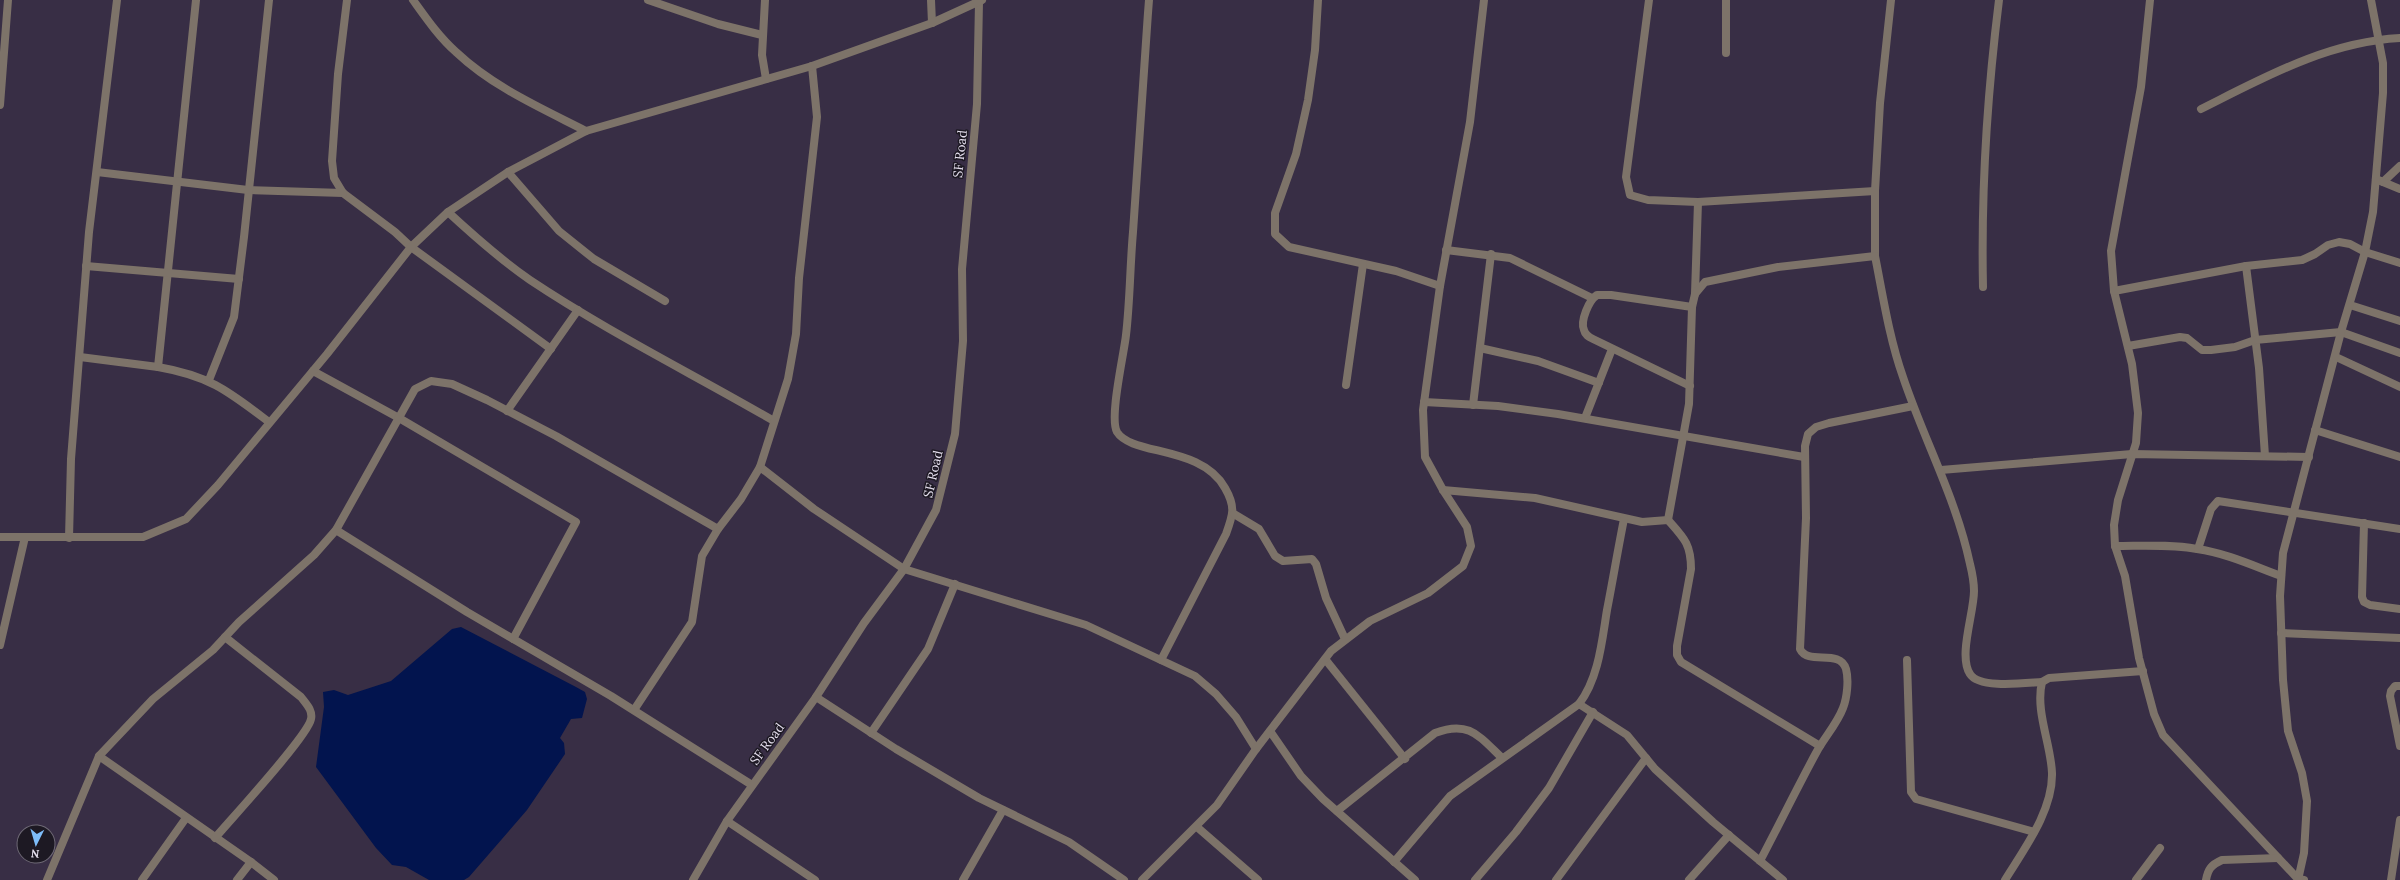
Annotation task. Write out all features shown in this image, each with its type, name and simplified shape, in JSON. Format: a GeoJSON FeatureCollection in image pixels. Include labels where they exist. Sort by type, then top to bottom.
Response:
{"type":"FeatureCollection","features":[{"type":"Feature","properties":{"kind":"street"},"geometry":{"type":"LineString","coordinates":[[0,105],[3,23],[8,0]]}},
{"type":"Feature","properties":{"kind":"street"},"geometry":{"type":"LineString","coordinates":[[69,538],[71,459],[86,266],[117,0]]}},
{"type":"Feature","properties":{"kind":"street"},"geometry":{"type":"LineString","coordinates":[[158,367],[166,274],[196,0]]}},
{"type":"Feature","properties":{"kind":"street"},"geometry":{"type":"LineString","coordinates":[[209,380],[234,317],[269,0]]}},
{"type":"Feature","properties":{"kind":"street"},"geometry":{"type":"LineString","coordinates":[[347,0],[338,74],[332,161],[334,178],[343,192],[395,232],[411,247],[551,349]]}},
{"type":"Feature","properties":{"kind":"street"},"geometry":{"type":"LineString","coordinates":[[413,0],[455,52],[487,77],[531,103],[586,131]]}},
{"type":"Feature","properties":{"kind":"street"},"geometry":{"type":"LineString","coordinates":[[648,0],[718,24],[762,35]]}},
{"type":"Feature","properties":{"kind":"street"},"geometry":{"type":"LineString","coordinates":[[764,0],[762,56],[766,79]]}},
{"type":"Feature","properties":{"kind":"street"},"geometry":{"type":"LineString","coordinates":[[931,0],[932,23]]}},
{"type":"Feature","properties":{"kind":"street"},"geometry":{"type":"LineString","coordinates":[[1150,0],[1126,336],[1114,418],[1117,432],[1129,441],[1180,455],[1206,467],[1221,481],[1230,498],[1234,514],[1226,534],[1161,660]]}},
{"type":"Feature","properties":{"kind":"street"},"geometry":{"type":"LineString","coordinates":[[1318,0],[1315,50],[1308,100],[1296,154],[1275,213],[1275,234],[1289,247],[1396,271],[1440,286]]}},
{"type":"Feature","properties":{"kind":"street"},"geometry":{"type":"LineString","coordinates":[[1142,880],[1155,864],[1197,827],[1217,805],[1256,749],[1325,659],[1345,639],[1370,621],[1428,593],[1464,566],[1471,546],[1467,527],[1443,490],[1425,457],[1424,402],[1440,286],[1470,122],[1484,0]]}},
{"type":"Feature","properties":{"kind":"street"},"geometry":{"type":"LineString","coordinates":[[1649,0],[1626,177],[1630,195],[1648,200],[1698,202],[1875,191]]}},
{"type":"Feature","properties":{"kind":"street"},"geometry":{"type":"LineString","coordinates":[[1726,0],[1726,53]]}},
{"type":"Feature","properties":{"kind":"street"},"geometry":{"type":"LineString","coordinates":[[1891,0],[1880,103],[1875,191],[1875,256],[1888,323],[1902,375],[1913,406],[1941,470],[1971,565],[1974,591],[1966,643],[1969,673],[1974,680],[1984,684],[2042,682],[2049,678],[2143,671]]}},
{"type":"Feature","properties":{"kind":"street"},"geometry":{"type":"LineString","coordinates":[[1983,287],[1983,195],[1988,88],[1998,0]]}},
{"type":"Feature","properties":{"kind":"street"},"geometry":{"type":"LineString","coordinates":[[2150,0],[2141,87],[2111,250],[2114,291],[2128,346],[2138,407],[2138,431],[2118,500],[2114,525],[2115,546],[2125,576],[2143,671],[2154,714],[2163,735],[2300,880]]}},
{"type":"Feature","properties":{"kind":"street"},"geometry":{"type":"LineString","coordinates":[[2300,880],[2306,831],[2307,801],[2302,773],[2288,731],[2283,680],[2281,633],[2283,553],[2293,511],[2336,357],[2341,332],[2365,252],[2380,181],[2383,93],[2380,39],[2371,0]]}},
{"type":"Feature","properties":{"kind":"street"},"geometry":{"type":"LineString","coordinates":[[0,537],[143,537],[186,519],[218,485],[313,371],[411,247],[448,212],[508,172],[586,131],[812,66],[932,23],[980,1]]}},
{"type":"Feature","properties":{"kind":"street","name":"SF Road"},"geometry":{"type":"LineString","coordinates":[[693,880],[727,821],[816,697],[864,623],[904,569],[936,510],[955,434],[963,341],[962,269],[977,104],[980,1]]}},
{"type":"Feature","properties":{"kind":"street"},"geometry":{"type":"LineString","coordinates":[[2201,109],[2291,64],[2333,48],[2380,39],[2400,38]]}},
{"type":"Feature","properties":{"kind":"street"},"geometry":{"type":"LineString","coordinates":[[634,710],[692,622],[702,556],[718,529],[741,499],[760,467],[788,379],[796,334],[800,271],[817,116],[812,66]]}},
{"type":"Feature","properties":{"kind":"street"},"geometry":{"type":"LineString","coordinates":[[2380,181],[2400,166]]}},
{"type":"Feature","properties":{"kind":"street"},"geometry":{"type":"LineString","coordinates":[[97,172],[248,190],[343,192]]}},
{"type":"Feature","properties":{"kind":"street"},"geometry":{"type":"LineString","coordinates":[[508,172],[559,231],[594,259],[665,301]]}},
{"type":"Feature","properties":{"kind":"street"},"geometry":{"type":"LineString","coordinates":[[2380,181],[2400,189]]}},
{"type":"Feature","properties":{"kind":"street"},"geometry":{"type":"LineString","coordinates":[[1668,520],[1684,435],[1690,386],[1692,307],[1695,294],[1698,202]]}},
{"type":"Feature","properties":{"kind":"street"},"geometry":{"type":"LineString","coordinates":[[448,212],[492,251],[529,280],[578,310],[774,421]]}},
{"type":"Feature","properties":{"kind":"street"},"geometry":{"type":"LineString","coordinates":[[2114,291],[2246,266],[2302,260],[2315,254],[2328,245],[2339,242],[2350,244],[2365,252],[2400,263]]}},
{"type":"Feature","properties":{"kind":"street"},"geometry":{"type":"LineString","coordinates":[[1446,250],[1491,254],[1522,263],[1592,298]]}},
{"type":"Feature","properties":{"kind":"street"},"geometry":{"type":"LineString","coordinates":[[1473,405],[1491,254]]}},
{"type":"Feature","properties":{"kind":"street"},"geometry":{"type":"LineString","coordinates":[[1695,294],[1705,282],[1737,275],[1800,264],[1875,256]]}},
{"type":"Feature","properties":{"kind":"street"},"geometry":{"type":"LineString","coordinates":[[1346,385],[1363,264]]}},
{"type":"Feature","properties":{"kind":"street"},"geometry":{"type":"LineString","coordinates":[[86,266],[239,279]]}},
{"type":"Feature","properties":{"kind":"street"},"geometry":{"type":"LineString","coordinates":[[2246,266],[2255,340],[2265,456]]}},
{"type":"Feature","properties":{"kind":"street"},"geometry":{"type":"LineString","coordinates":[[1690,386],[1593,339],[1584,330],[1585,317],[1592,298],[1597,295],[1611,295],[1692,307]]}},
{"type":"Feature","properties":{"kind":"street"},"geometry":{"type":"LineString","coordinates":[[2350,305],[2400,321]]}},
{"type":"Feature","properties":{"kind":"street"},"geometry":{"type":"LineString","coordinates":[[507,411],[578,310]]}},
{"type":"Feature","properties":{"kind":"street"},"geometry":{"type":"LineString","coordinates":[[2128,346],[2180,337],[2186,338],[2202,350],[2211,350],[2235,347],[2255,340],[2341,332],[2400,353]]}},
{"type":"Feature","properties":{"kind":"street"},"geometry":{"type":"LineString","coordinates":[[1480,348],[1538,361],[1599,383]]}},
{"type":"Feature","properties":{"kind":"street"},"geometry":{"type":"LineString","coordinates":[[1585,418],[1612,349]]}},
{"type":"Feature","properties":{"kind":"street"},"geometry":{"type":"LineString","coordinates":[[80,357],[182,371],[209,380],[229,392],[269,422]]}},
{"type":"Feature","properties":{"kind":"street"},"geometry":{"type":"LineString","coordinates":[[2336,357],[2400,388]]}},
{"type":"Feature","properties":{"kind":"street"},"geometry":{"type":"LineString","coordinates":[[313,371],[398,418],[576,522],[513,639]]}},
{"type":"Feature","properties":{"kind":"street"},"geometry":{"type":"LineString","coordinates":[[47,880],[99,756],[154,700],[213,650],[261,602],[314,555],[336,530],[415,389],[431,381],[452,384],[556,436],[718,529]]}},
{"type":"Feature","properties":{"kind":"street"},"geometry":{"type":"LineString","coordinates":[[1424,402],[1473,405],[1585,418],[1804,457]]}},
{"type":"Feature","properties":{"kind":"street"},"geometry":{"type":"LineString","coordinates":[[1760,861],[1820,746],[1843,708],[1847,682],[1846,668],[1841,662],[1834,658],[1807,657],[1802,654],[1800,649],[1806,518],[1804,457],[1808,434],[1816,427],[1913,406]]}},
{"type":"Feature","properties":{"kind":"street"},"geometry":{"type":"LineString","coordinates":[[2315,430],[2400,457]]}},
{"type":"Feature","properties":{"kind":"street"},"geometry":{"type":"LineString","coordinates":[[1941,470],[2132,454],[2309,457]]}},
{"type":"Feature","properties":{"kind":"street"},"geometry":{"type":"LineString","coordinates":[[760,467],[814,509],[904,569],[1086,625],[1195,676],[1216,694],[1236,717],[1256,749]]}},
{"type":"Feature","properties":{"kind":"street"},"geometry":{"type":"LineString","coordinates":[[1443,490],[1535,498],[1642,522],[1668,520]]}},
{"type":"Feature","properties":{"kind":"street"},"geometry":{"type":"LineString","coordinates":[[2198,549],[2211,510],[2218,501],[2293,511],[2400,529]]}},
{"type":"Feature","properties":{"kind":"street"},"geometry":{"type":"LineString","coordinates":[[1234,514],[1260,529],[1276,556],[1283,561],[1312,559],[1316,564],[1326,598],[1345,639]]}},
{"type":"Feature","properties":{"kind":"street"},"geometry":{"type":"LineString","coordinates":[[1394,862],[1450,796],[1579,704],[1592,679],[1624,519]]}},
{"type":"Feature","properties":{"kind":"street"},"geometry":{"type":"LineString","coordinates":[[1668,520],[1688,543],[1691,557],[1691,570],[1677,655],[1682,662],[1820,746]]}},
{"type":"Feature","properties":{"kind":"street"},"geometry":{"type":"LineString","coordinates":[[2364,523],[2361,589],[2364,602],[2370,605],[2400,609]]}},
{"type":"Feature","properties":{"kind":"street"},"geometry":{"type":"LineString","coordinates":[[336,530],[513,639],[634,710],[752,785]]}},
{"type":"Feature","properties":{"kind":"street"},"geometry":{"type":"LineString","coordinates":[[0,645],[25,537]]}},
{"type":"Feature","properties":{"kind":"street"},"geometry":{"type":"LineString","coordinates":[[2115,546],[2170,546],[2198,549],[2232,558],[2282,576]]}},
{"type":"Feature","properties":{"kind":"street"},"geometry":{"type":"LineString","coordinates":[[871,733],[928,649],[955,584]]}},
{"type":"Feature","properties":{"kind":"street"},"geometry":{"type":"LineString","coordinates":[[2281,633],[2400,638]]}},
{"type":"Feature","properties":{"kind":"street"},"geometry":{"type":"LineString","coordinates":[[215,838],[293,746],[311,719],[310,709],[301,698],[225,637]]}},
{"type":"Feature","properties":{"kind":"street"},"geometry":{"type":"LineString","coordinates":[[1325,659],[1405,759]]}},
{"type":"Feature","properties":{"kind":"street"},"geometry":{"type":"LineString","coordinates":[[1907,660],[1911,792],[1916,799],[2034,832]]}},
{"type":"Feature","properties":{"kind":"street"},"geometry":{"type":"LineString","coordinates":[[2005,880],[2034,832],[2048,798],[2052,774],[2040,700],[2042,682]]}},
{"type":"Feature","properties":{"kind":"street"},"geometry":{"type":"LineString","coordinates":[[2400,686],[2395,686],[2391,691],[2390,696],[2400,746]]}},
{"type":"Feature","properties":{"kind":"street"},"geometry":{"type":"LineString","coordinates":[[816,697],[871,733],[972,794],[1069,842],[1124,880]]}},
{"type":"Feature","properties":{"kind":"street"},"geometry":{"type":"LineString","coordinates":[[1579,704],[1627,735],[1655,769],[1729,835],[1783,880]]}},
{"type":"Feature","properties":{"kind":"street"},"geometry":{"type":"LineString","coordinates":[[1475,880],[1516,832],[1549,788],[1593,712]]}},
{"type":"Feature","properties":{"kind":"street"},"geometry":{"type":"LineString","coordinates":[[1337,812],[1405,759],[1435,733],[1458,727],[1467,728],[1478,735],[1502,758]]}},
{"type":"Feature","properties":{"kind":"street"},"geometry":{"type":"LineString","coordinates":[[1270,731],[1301,776],[1337,812],[1415,880]]}},
{"type":"Feature","properties":{"kind":"street"},"geometry":{"type":"LineString","coordinates":[[99,756],[251,862],[274,880]]}},
{"type":"Feature","properties":{"kind":"street"},"geometry":{"type":"LineString","coordinates":[[1556,880],[1646,758]]}},
{"type":"Feature","properties":{"kind":"street"},"geometry":{"type":"LineString","coordinates":[[963,880],[1003,810]]}},
{"type":"Feature","properties":{"kind":"street"},"geometry":{"type":"LineString","coordinates":[[142,880],[186,818]]}},
{"type":"Feature","properties":{"kind":"street"},"geometry":{"type":"LineString","coordinates":[[2391,880],[2400,820]]}},
{"type":"Feature","properties":{"kind":"street"},"geometry":{"type":"LineString","coordinates":[[727,821],[816,880]]}},
{"type":"Feature","properties":{"kind":"street"},"geometry":{"type":"LineString","coordinates":[[1197,827],[1258,880]]}},
{"type":"Feature","properties":{"kind":"street"},"geometry":{"type":"LineString","coordinates":[[1690,880],[1729,835]]}},
{"type":"Feature","properties":{"kind":"street"},"geometry":{"type":"LineString","coordinates":[[2136,880],[2160,848]]}},
{"type":"Feature","properties":{"kind":"street"},"geometry":{"type":"LineString","coordinates":[[2206,880],[2208,870],[2213,864],[2222,860],[2278,858]]}},
{"type":"Feature","properties":{"kind":"street"},"geometry":{"type":"LineString","coordinates":[[237,880],[251,862]]}},
{"type":"Feature","properties":{"kind":"shaded area"},"geometry":{"type":"Polygon","coordinates":[[[461,627],[585,692],[587,699],[582,718],[571,719],[560,738],[564,743],[565,754],[527,810],[469,877],[464,880],[429,880],[406,867],[392,865],[376,848],[316,767],[324,707],[323,692],[334,690],[348,695],[391,681],[452,629],[461,627]]]}}]}
